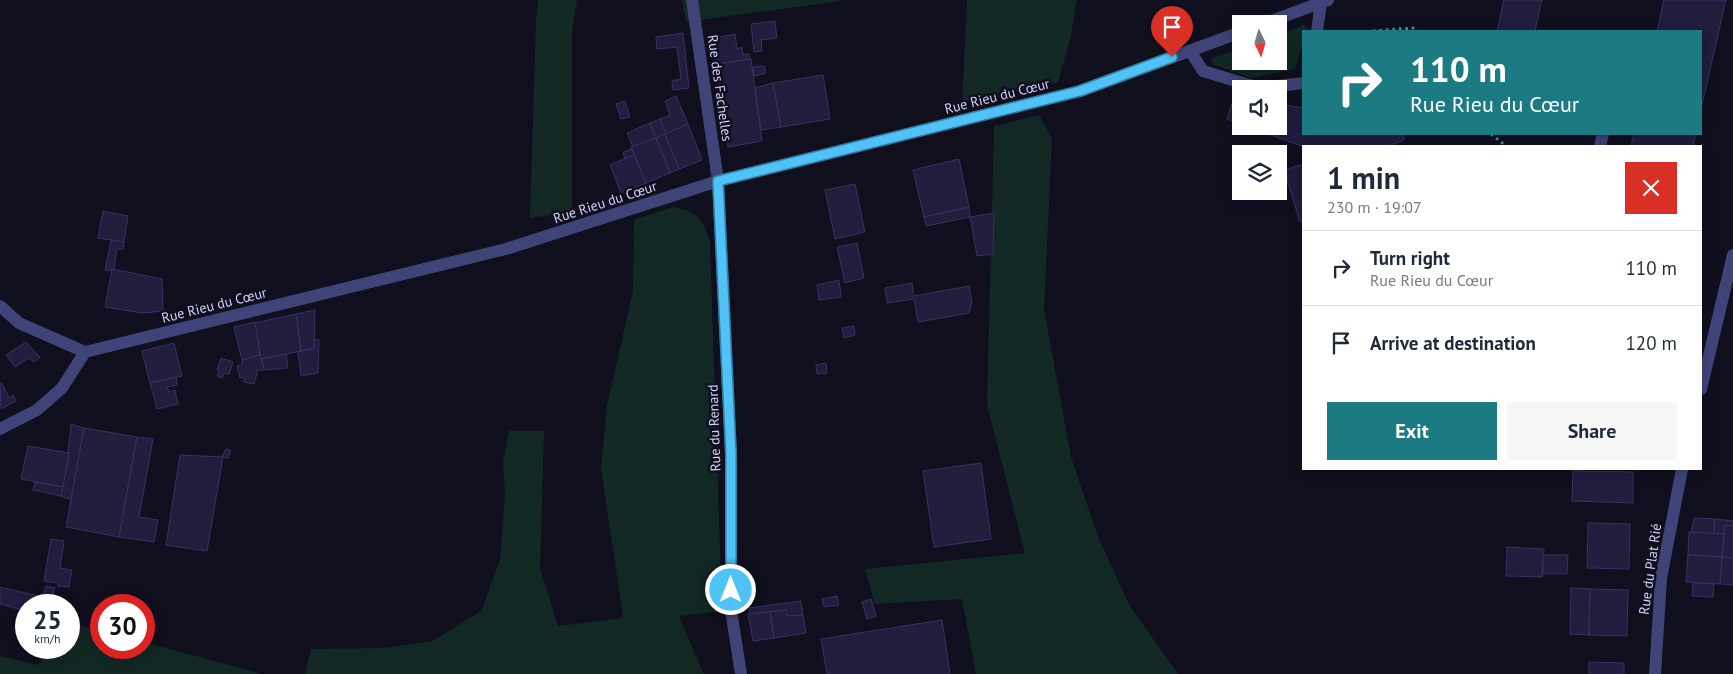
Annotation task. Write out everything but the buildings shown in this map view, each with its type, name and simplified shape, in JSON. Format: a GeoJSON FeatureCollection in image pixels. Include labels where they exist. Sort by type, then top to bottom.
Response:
{"type":"FeatureCollection","features":[{"type":"Feature","properties":{"kind":"street","name":"Rue des Fachelles"},"geometry":{"type":"LineString","coordinates":[[692,0],[718,181]]}},
{"type":"Feature","properties":{"kind":"street"},"geometry":{"type":"LineString","coordinates":[[1288,15],[1325,1]]}},
{"type":"Feature","properties":{"kind":"street"},"geometry":{"type":"LineString","coordinates":[[1317,30],[1325,1]]}},
{"type":"Feature","properties":{"kind":"street","name":"Rue Rieu du Cœur"},"geometry":{"type":"LineString","coordinates":[[85,352],[506,250],[718,181],[1080,91],[1232,35]]}},
{"type":"Feature","properties":{"kind":"street"},"geometry":{"type":"LineString","coordinates":[[1190,51],[1203,71],[1258,88],[1302,83]]}},
{"type":"Feature","properties":{"kind":"street","name":"Rue du Renard"},"geometry":{"type":"LineString","coordinates":[[718,181],[731,454],[731,610],[741,674]]}},
{"type":"Feature","properties":{"kind":"street"},"geometry":{"type":"LineString","coordinates":[[1702,385],[1733,255]]}},
{"type":"Feature","properties":{"kind":"street"},"geometry":{"type":"LineString","coordinates":[[0,306],[19,323],[85,352],[62,388],[37,410],[0,429]]}},
{"type":"Feature","properties":{"kind":"street","name":"Rue du Plat Rié"},"geometry":{"type":"LineString","coordinates":[[1655,674],[1661,578],[1682,470]]}},
{"type":"Feature","properties":{"kind":"path"},"geometry":{"type":"LineString","coordinates":[[1387,30],[1414,28],[1414,30]]}},
{"type":"Feature","properties":{"kind":"path"},"geometry":{"type":"LineString","coordinates":[[1492,135],[1505,145]]}},
{"type":"Feature","properties":{"kind":"green space"},"geometry":{"type":"Polygon","coordinates":[[[538,0],[577,0],[572,31],[572,212],[530,218],[536,21],[538,0]]]}},
{"type":"Feature","properties":{"kind":"green space"},"geometry":{"type":"Polygon","coordinates":[[[682,0],[839,0],[840,1],[686,22],[682,0]]]}},
{"type":"Feature","properties":{"kind":"green space"},"geometry":{"type":"Polygon","coordinates":[[[967,0],[1077,0],[1071,35],[1058,82],[962,106],[967,0]]]}},
{"type":"Feature","properties":{"kind":"green space"},"geometry":{"type":"Polygon","coordinates":[[[1304,25],[1308,29],[1302,30],[1302,47],[1295,69],[1251,78],[1213,64],[1211,59],[1232,51],[1232,70],[1288,70],[1288,31],[1304,25]]]}},
{"type":"Feature","properties":{"kind":"green space"},"geometry":{"type":"Polygon","coordinates":[[[1039,115],[1052,138],[1044,309],[1071,457],[1098,537],[1130,606],[1178,674],[976,674],[962,599],[875,604],[865,569],[1025,553],[987,405],[994,126],[1039,115]]]}},
{"type":"Feature","properties":{"kind":"green space"},"geometry":{"type":"Polygon","coordinates":[[[673,207],[688,211],[698,217],[710,241],[722,611],[679,616],[704,674],[305,674],[311,649],[382,648],[433,641],[481,611],[500,560],[505,496],[503,462],[509,431],[544,431],[540,568],[558,626],[623,618],[601,467],[607,406],[633,291],[634,220],[673,207]]]}},
{"type":"Feature","properties":{"kind":"green space"},"geometry":{"type":"Polygon","coordinates":[[[80,625],[90,628],[90,659],[155,659],[155,645],[262,674],[0,674],[0,656],[38,665],[42,659],[80,659],[80,625]]]}},
{"type":"Feature","properties":{"kind":"route"},"geometry":{"type":"LineString","coordinates":[[731,590],[731,454],[718,181],[1080,91],[1172,57]]}}]}
